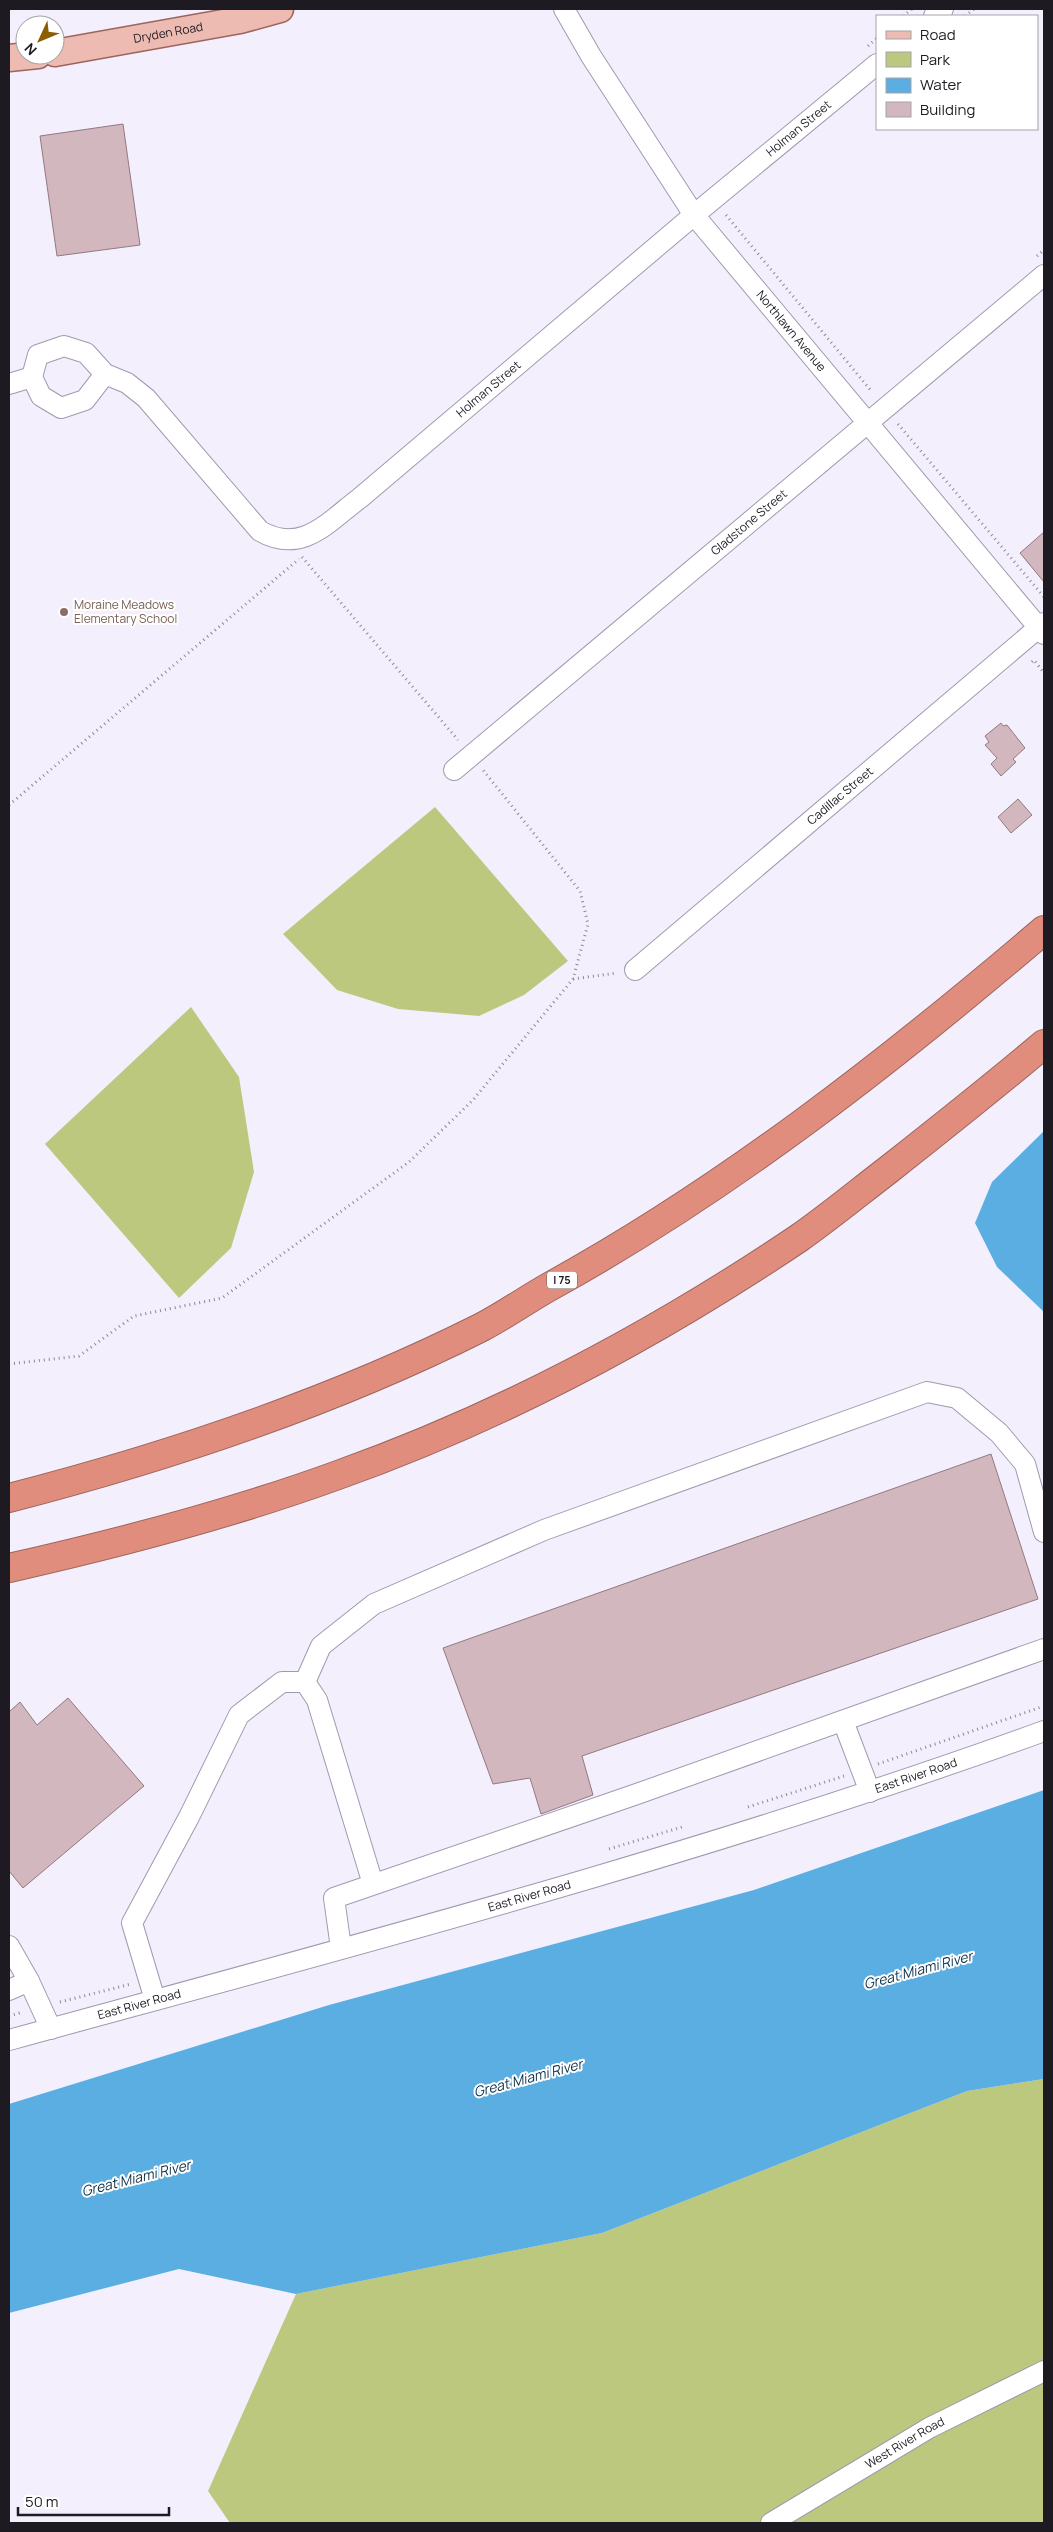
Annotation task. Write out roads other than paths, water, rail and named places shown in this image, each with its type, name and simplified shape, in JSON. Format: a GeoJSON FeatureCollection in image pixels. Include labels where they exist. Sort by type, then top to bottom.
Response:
{"type":"FeatureCollection","features":[{"type":"Feature","properties":{"kind":"highway","name":"I 75"},"geometry":{"type":"LineString","coordinates":[[9,1498],[130,1465],[264,1422],[355,1384],[483,1326],[588,1267],[681,1208],[745,1164],[820,1109],[980,984],[1044,930]]}},
{"type":"Feature","properties":{"kind":"highway"},"geometry":{"type":"LineString","coordinates":[[9,1568],[171,1528],[337,1476],[412,1447],[580,1370],[732,1282],[802,1236],[936,1132],[1044,1044]]}},
{"type":"Feature","properties":{"kind":"main road","name":"Dryden Road"},"geometry":{"type":"LineString","coordinates":[[65,51],[240,20],[280,9]]}},
{"type":"Feature","properties":{"kind":"street","name":"Northlawn Avenue"},"geometry":{"type":"LineString","coordinates":[[564,9],[591,56],[694,214],[867,423],[1042,628]]}},
{"type":"Feature","properties":{"kind":"street","name":"Holman Street"},"geometry":{"type":"LineString","coordinates":[[32,377],[38,355],[64,346],[86,353],[105,374],[127,383],[146,398],[260,531],[300,548],[314,533],[360,498],[694,214],[876,65]]}},
{"type":"Feature","properties":{"kind":"street","name":"Gladstone Street"},"geometry":{"type":"LineString","coordinates":[[454,770],[867,423],[1037,269]]}},
{"type":"Feature","properties":{"kind":"street"},"geometry":{"type":"LineString","coordinates":[[9,384],[32,377],[41,396],[61,408],[85,400],[105,374]]}},
{"type":"Feature","properties":{"kind":"street","name":"Cadillac Street"},"geometry":{"type":"LineString","coordinates":[[635,970],[1042,628]]}},
{"type":"Feature","properties":{"kind":"street"},"geometry":{"type":"LineString","coordinates":[[305,1682],[321,1646],[374,1604],[544,1530],[927,1392],[957,1398],[998,1433],[1025,1464],[1044,1532]]}},
{"type":"Feature","properties":{"kind":"street"},"geometry":{"type":"LineString","coordinates":[[341,1948],[334,1898],[625,1799],[1044,1649]]}},
{"type":"Feature","properties":{"kind":"street"},"geometry":{"type":"LineString","coordinates":[[155,2000],[132,1923],[189,1817],[226,1738],[239,1716],[282,1682],[305,1682]]}},
{"type":"Feature","properties":{"kind":"street"},"geometry":{"type":"LineString","coordinates":[[305,1682],[317,1700],[374,1884]]}},
{"type":"Feature","properties":{"kind":"street"},"geometry":{"type":"LineString","coordinates":[[843,1721],[860,1770],[870,1792]]}},
{"type":"Feature","properties":{"kind":"street","name":"East River Road"},"geometry":{"type":"LineString","coordinates":[[9,2040],[531,1897],[870,1792],[1044,1732]]}},
{"type":"Feature","properties":{"kind":"street"},"geometry":{"type":"LineString","coordinates":[[9,1946],[29,1981],[51,2029]]}},
{"type":"Feature","properties":{"kind":"street"},"geometry":{"type":"LineString","coordinates":[[9,1990],[29,1981]]}},
{"type":"Feature","properties":{"kind":"street","name":"West River Road"},"geometry":{"type":"LineString","coordinates":[[771,2523],[929,2428],[1044,2371]]}},
{"type":"Feature","properties":{"kind":"water"},"geometry":{"type":"Polygon","coordinates":[[[1044,1131],[1044,1312],[997,1267],[975,1223],[992,1182],[1044,1131]]]}},
{"type":"Feature","properties":{"kind":"water","name":"Great Miami River"},"geometry":{"type":"Polygon","coordinates":[[[1044,1790],[1044,2079],[967,2091],[602,2233],[296,2294],[179,2269],[9,2313],[9,2104],[329,2005],[754,1890],[1044,1790]]]}},
{"type":"Feature","properties":{"kind":"place","name":"Moraine Meadows Elementary School"},"geometry":{"type":"Point","coordinates":[64,612]}}]}
